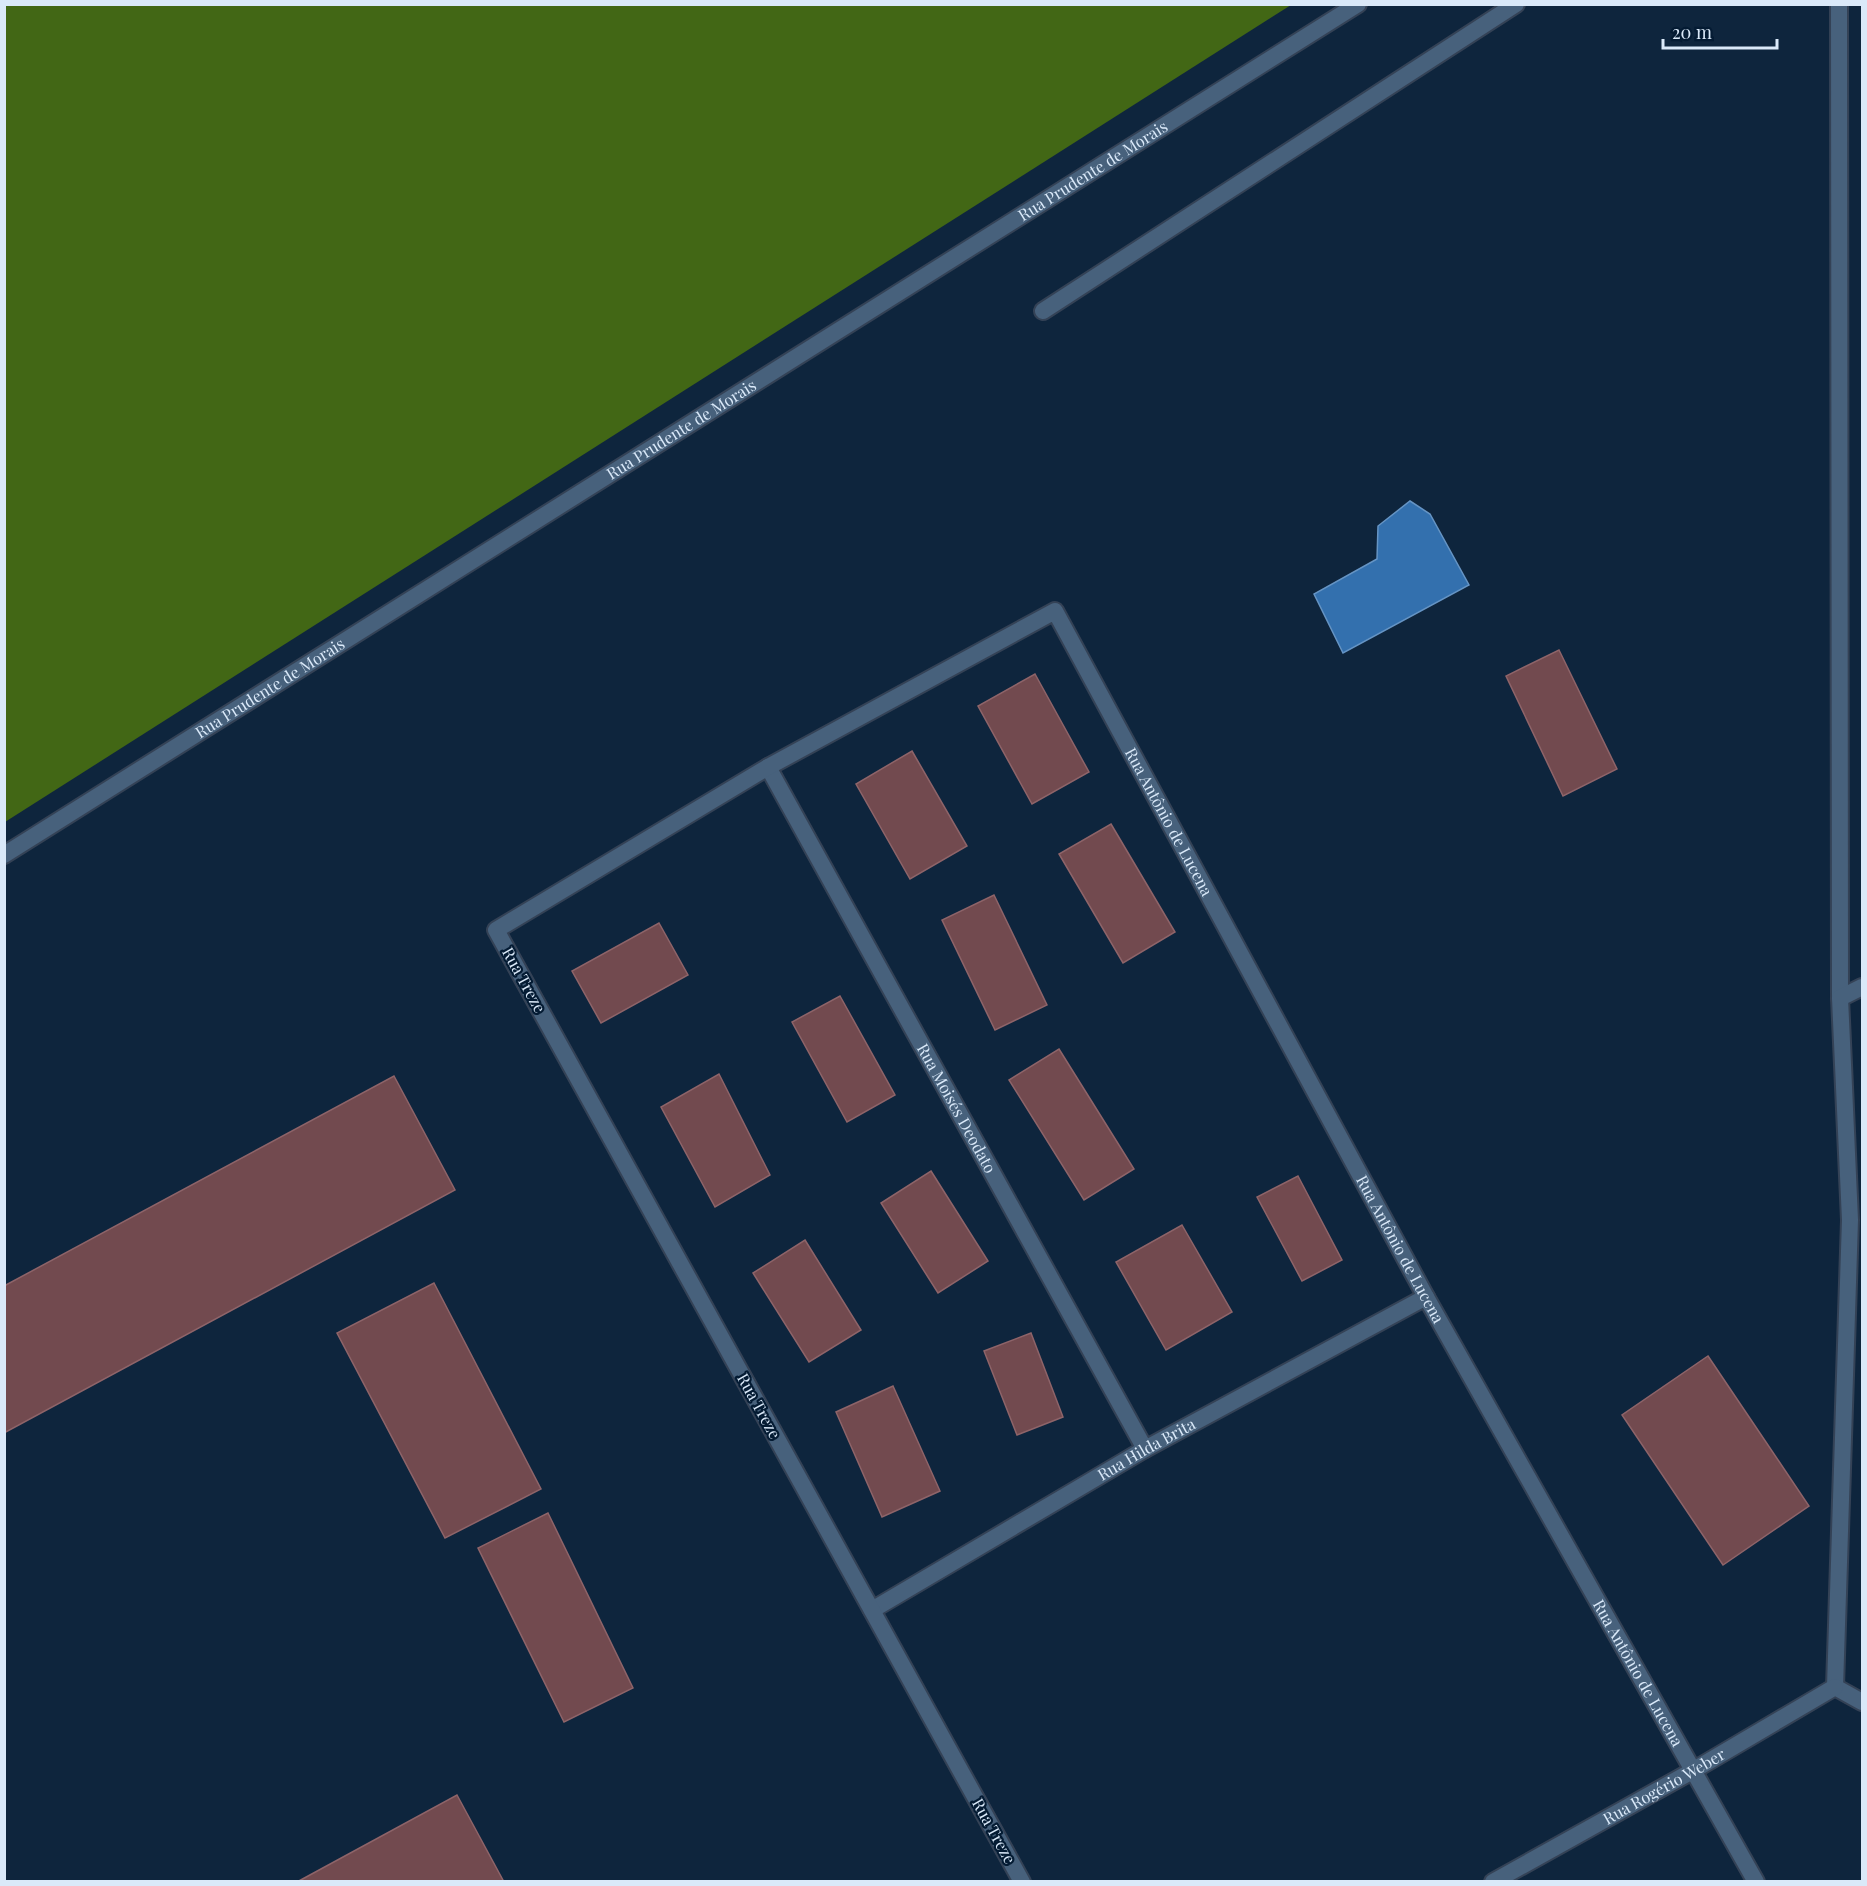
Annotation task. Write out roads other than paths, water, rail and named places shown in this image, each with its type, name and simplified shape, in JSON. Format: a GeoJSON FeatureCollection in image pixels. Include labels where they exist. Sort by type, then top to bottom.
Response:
{"type":"FeatureCollection","features":[{"type":"Feature","properties":{"kind":"street","name":"Rua Prudente de Morais"},"geometry":{"type":"LineString","coordinates":[[4,855],[1358,4]]}},
{"type":"Feature","properties":{"kind":"street"},"geometry":{"type":"LineString","coordinates":[[1043,311],[1516,4]]}},
{"type":"Feature","properties":{"kind":"street"},"geometry":{"type":"LineString","coordinates":[[1839,4],[1840,998],[1850,1220],[1835,1687],[1863,1702]]}},
{"type":"Feature","properties":{"kind":"street","name":"Rua Antônio de Lucena"},"geometry":{"type":"LineString","coordinates":[[768,767],[1055,611],[1426,1296],[1756,1881]]}},
{"type":"Feature","properties":{"kind":"street","name":"Rua Treze"},"geometry":{"type":"LineString","coordinates":[[768,767],[496,930],[1022,1881]]}},
{"type":"Feature","properties":{"kind":"street","name":"Rua Moisés Deodato"},"geometry":{"type":"LineString","coordinates":[[768,767],[1145,1449]]}},
{"type":"Feature","properties":{"kind":"street"},"geometry":{"type":"LineString","coordinates":[[1840,998],[1863,987]]}},
{"type":"Feature","properties":{"kind":"street"},"geometry":{"type":"LineString","coordinates":[[1850,1220],[1863,1243]]}},
{"type":"Feature","properties":{"kind":"street","name":"Rua Hilda Brita"},"geometry":{"type":"LineString","coordinates":[[872,1610],[1145,1449],[1426,1296]]}},
{"type":"Feature","properties":{"kind":"street","name":"Rua Rogério Weber"},"geometry":{"type":"LineString","coordinates":[[1493,1881],[1694,1770],[1835,1687]]}},
{"type":"Feature","properties":{"kind":"water"},"geometry":{"type":"Polygon","coordinates":[[[1410,501],[1430,514],[1469,585],[1343,653],[1314,594],[1377,559],[1378,526],[1410,501]]]}}]}
